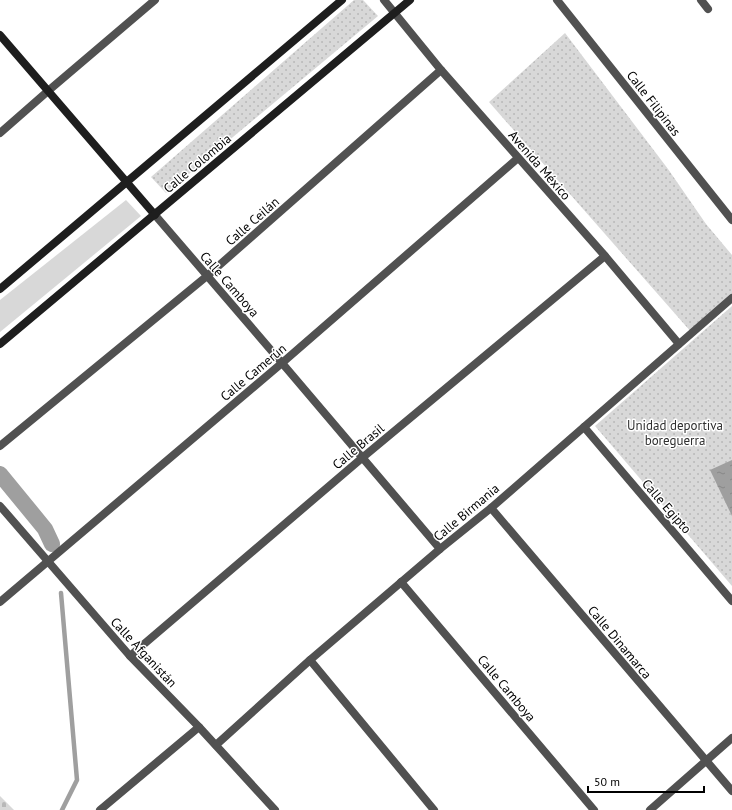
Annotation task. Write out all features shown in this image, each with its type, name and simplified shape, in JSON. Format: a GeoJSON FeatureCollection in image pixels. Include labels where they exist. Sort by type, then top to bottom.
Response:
{"type":"FeatureCollection","features":[{"type":"Feature","properties":{"kind":"street"},"geometry":{"type":"LineString","coordinates":[[0,133],[155,0]]}},
{"type":"Feature","properties":{"kind":"street"},"geometry":{"type":"LineString","coordinates":[[0,289],[342,0]]}},
{"type":"Feature","properties":{"kind":"street","name":"Avenida México"},"geometry":{"type":"LineString","coordinates":[[384,0],[441,70],[605,256],[680,344]]}},
{"type":"Feature","properties":{"kind":"street","name":"Calle Colombia"},"geometry":{"type":"LineString","coordinates":[[0,344],[410,0]]}},
{"type":"Feature","properties":{"kind":"street","name":"Calle Filipinas"},"geometry":{"type":"LineString","coordinates":[[557,0],[732,220]]}},
{"type":"Feature","properties":{"kind":"street"},"geometry":{"type":"LineString","coordinates":[[701,0],[708,9]]}},
{"type":"Feature","properties":{"kind":"street","name":"Calle Camboya"},"geometry":{"type":"LineString","coordinates":[[0,35],[208,276],[440,549]]}},
{"type":"Feature","properties":{"kind":"street","name":"Calle Ceilán"},"geometry":{"type":"LineString","coordinates":[[0,446],[208,276],[441,70]]}},
{"type":"Feature","properties":{"kind":"street","name":"Calle Camerún"},"geometry":{"type":"LineString","coordinates":[[0,602],[282,363],[518,158]]}},
{"type":"Feature","properties":{"kind":"street","name":"Calle Brasil"},"geometry":{"type":"LineString","coordinates":[[130,656],[362,458],[605,256]]}},
{"type":"Feature","properties":{"kind":"street","name":"Calle Birmania"},"geometry":{"type":"LineString","coordinates":[[216,745],[310,660],[440,549],[491,508],[732,298]]}},
{"type":"Feature","properties":{"kind":"street","name":"Calle Egipto"},"geometry":{"type":"LineString","coordinates":[[584,427],[732,601]]}},
{"type":"Feature","properties":{"kind":"street","name":"Calle Afganistán"},"geometry":{"type":"LineString","coordinates":[[0,506],[130,656],[216,745],[275,810]]}},
{"type":"Feature","properties":{"kind":"street","name":"Calle Dinamarca"},"geometry":{"type":"LineString","coordinates":[[491,508],[732,791]]}},
{"type":"Feature","properties":{"kind":"street","name":"Calle Camboya"},"geometry":{"type":"LineString","coordinates":[[401,582],[594,810]]}},
{"type":"Feature","properties":{"kind":"street"},"geometry":{"type":"LineString","coordinates":[[310,660],[434,810]]}},
{"type":"Feature","properties":{"kind":"street"},"geometry":{"type":"LineString","coordinates":[[100,810],[199,727]]}},
{"type":"Feature","properties":{"kind":"street"},"geometry":{"type":"LineString","coordinates":[[650,810],[732,738]]}},
{"type":"Feature","properties":{"kind":"green space"},"geometry":{"type":"Polygon","coordinates":[[[354,0],[363,0],[378,16],[166,193],[151,177],[354,0]]]}},
{"type":"Feature","properties":{"kind":"green space"},"geometry":{"type":"Polygon","coordinates":[[[565,33],[668,169],[706,224],[732,255],[732,298],[692,333],[489,102],[565,33]]]}},
{"type":"Feature","properties":{"kind":"green space"},"geometry":{"type":"Polygon","coordinates":[[[126,200],[141,216],[0,332],[0,300],[126,200]]]}},
{"type":"Feature","properties":{"kind":"green space","name":"Unidad deportiva boreguerra"},"geometry":{"type":"Polygon","coordinates":[[[732,306],[732,586],[595,426],[732,306]]]}},
{"type":"Feature","properties":{"kind":"green space"},"geometry":{"type":"Polygon","coordinates":[[[0,796],[14,810],[0,810],[0,796]]]}},
{"type":"Feature","properties":{"kind":"water"},"geometry":{"type":"Polygon","coordinates":[[[732,460],[732,516],[710,470],[732,460]]]}},
{"type":"Feature","properties":{"kind":"waterway"},"geometry":{"type":"LineString","coordinates":[[0,474],[45,529],[52,544]]}},
{"type":"Feature","properties":{"kind":"waterway"},"geometry":{"type":"LineString","coordinates":[[61,593],[77,780],[62,810]]}}]}
